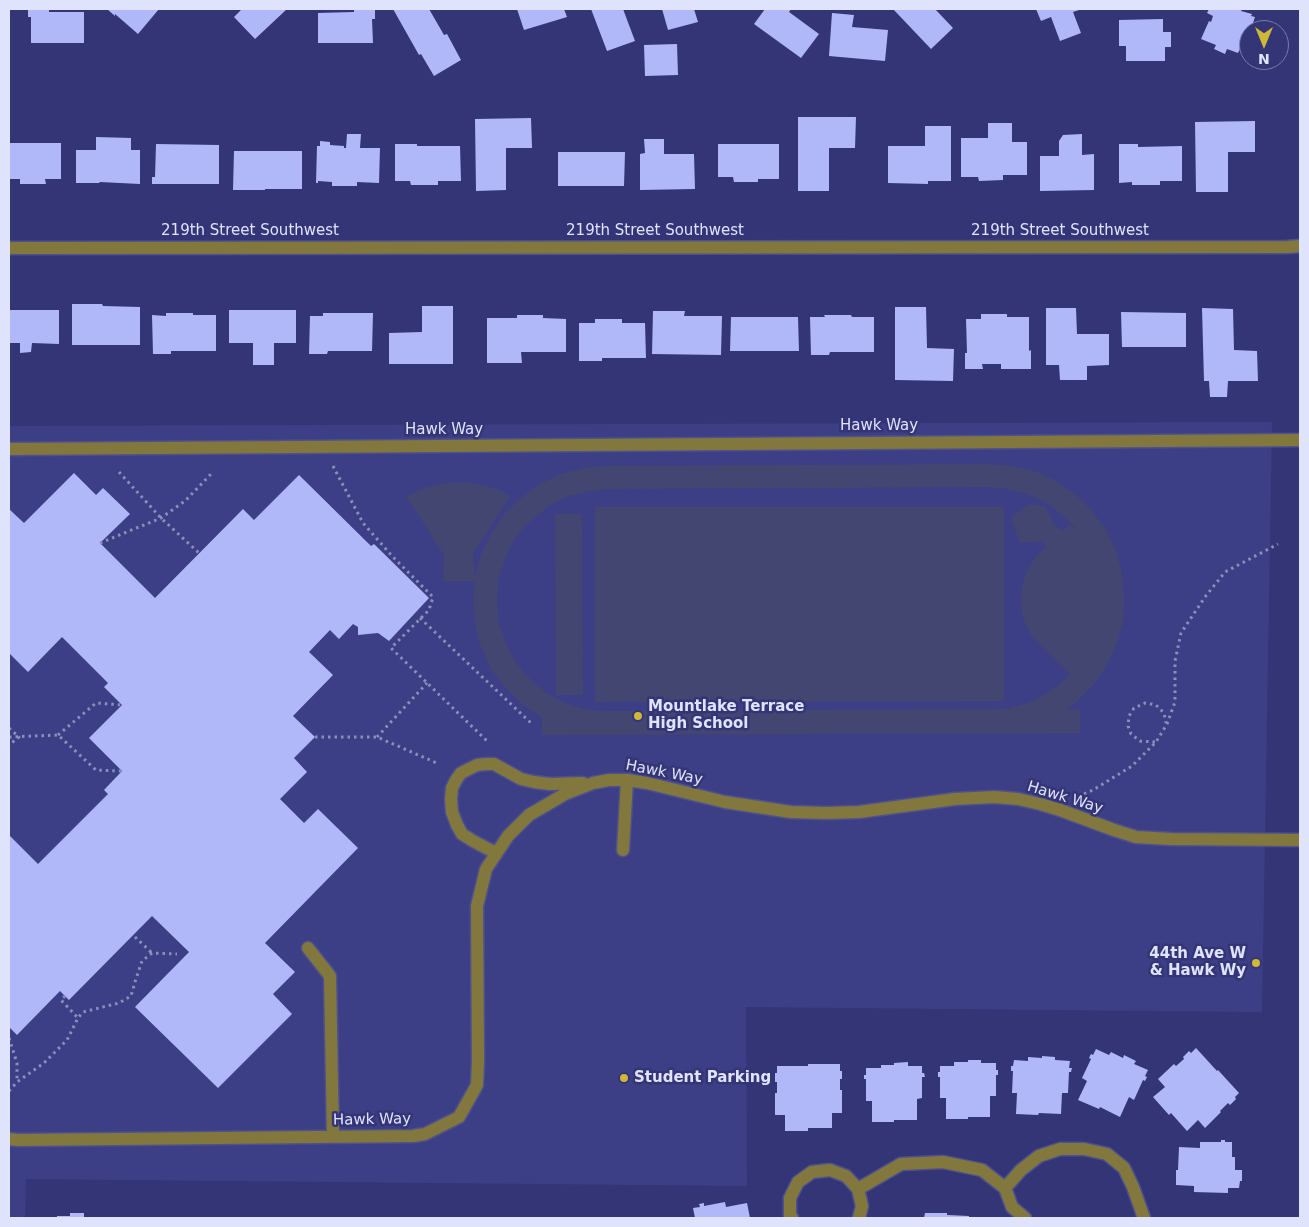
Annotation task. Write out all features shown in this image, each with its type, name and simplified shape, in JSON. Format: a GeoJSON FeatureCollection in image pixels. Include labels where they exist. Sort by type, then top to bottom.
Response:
{"type":"FeatureCollection","features":[{"type":"Feature","properties":{"kind":"street","name":"219th Street Southwest"},"geometry":{"type":"LineString","coordinates":[[9,248],[1300,246]]}},
{"type":"Feature","properties":{"kind":"street","name":"Hawk Way"},"geometry":{"type":"LineString","coordinates":[[9,449],[1300,440]]}},
{"type":"Feature","properties":{"kind":"street"},"geometry":{"type":"LineString","coordinates":[[496,853],[462,834],[457,825],[452,812],[451,799],[452,788],[461,773],[477,765],[494,764],[520,779],[534,782],[550,784],[593,783]]}},
{"type":"Feature","properties":{"kind":"street","name":"Hawk Way"},"geometry":{"type":"LineString","coordinates":[[9,1139],[413,1136],[424,1134],[458,1117],[478,1085],[477,906],[486,869],[508,836],[529,815],[565,794],[593,783],[609,780],[627,780],[725,802],[791,812],[859,812],[955,799],[994,797],[1018,799],[1040,804],[1136,837],[1300,840]]}},
{"type":"Feature","properties":{"kind":"street"},"geometry":{"type":"LineString","coordinates":[[623,850],[627,780]]}},
{"type":"Feature","properties":{"kind":"street"},"geometry":{"type":"LineString","coordinates":[[308,948],[330,976],[333,1137]]}},
{"type":"Feature","properties":{"kind":"street"},"geometry":{"type":"LineString","coordinates":[[1005,1188],[1021,1170],[1039,1156],[1060,1149],[1084,1149],[1107,1154],[1124,1168],[1144,1218]]}},
{"type":"Feature","properties":{"kind":"street"},"geometry":{"type":"LineString","coordinates":[[858,1189],[901,1164],[943,1162],[982,1170],[1005,1188],[1012,1206],[1025,1218]]}},
{"type":"Feature","properties":{"kind":"street"},"geometry":{"type":"LineString","coordinates":[[792,1218],[790,1215],[790,1198],[798,1182],[812,1172],[830,1170],[846,1176],[858,1189],[862,1206],[859,1218]]}},
{"type":"Feature","properties":{"kind":"path"},"geometry":{"type":"LineString","coordinates":[[330,462],[362,523],[433,597],[429,610],[391,648],[488,742]]}},
{"type":"Feature","properties":{"kind":"path"},"geometry":{"type":"LineString","coordinates":[[119,472],[161,518],[199,553]]}},
{"type":"Feature","properties":{"kind":"path"},"geometry":{"type":"LineString","coordinates":[[100,543],[161,518],[185,501],[213,472]]}},
{"type":"Feature","properties":{"kind":"path"},"geometry":{"type":"LineString","coordinates":[[1084,794],[1132,766],[1156,742],[1167,724],[1175,702],[1175,661],[1181,633],[1205,597],[1226,572],[1278,544]]}},
{"type":"Feature","properties":{"kind":"path"},"geometry":{"type":"LineString","coordinates":[[420,618],[532,724]]}},
{"type":"Feature","properties":{"kind":"path"},"geometry":{"type":"LineString","coordinates":[[377,737],[427,682]]}},
{"type":"Feature","properties":{"kind":"path"},"geometry":{"type":"LineString","coordinates":[[9,737],[58,736],[96,703],[122,704]]}},
{"type":"Feature","properties":{"kind":"path"},"geometry":{"type":"LineString","coordinates":[[1156,742],[1140,741],[1131,734],[1128,726],[1129,716],[1134,708],[1145,703],[1156,705],[1164,713],[1167,724]]}},
{"type":"Feature","properties":{"kind":"path"},"geometry":{"type":"LineString","coordinates":[[9,728],[19,737]]}},
{"type":"Feature","properties":{"kind":"path"},"geometry":{"type":"LineString","coordinates":[[58,736],[96,770],[122,771]]}},
{"type":"Feature","properties":{"kind":"path"},"geometry":{"type":"LineString","coordinates":[[9,745],[19,737]]}},
{"type":"Feature","properties":{"kind":"path"},"geometry":{"type":"LineString","coordinates":[[315,737],[377,737],[439,764]]}},
{"type":"Feature","properties":{"kind":"path"},"geometry":{"type":"LineString","coordinates":[[135,937],[152,953],[176,954]]}},
{"type":"Feature","properties":{"kind":"path"},"geometry":{"type":"LineString","coordinates":[[9,1091],[17,1082],[44,1063],[67,1040],[83,1012],[119,1003],[131,996],[142,961],[152,953]]}},
{"type":"Feature","properties":{"kind":"path"},"geometry":{"type":"LineString","coordinates":[[65,996],[61,1000],[78,1018]]}},
{"type":"Feature","properties":{"kind":"path"},"geometry":{"type":"LineString","coordinates":[[9,1038],[17,1063],[17,1082]]}},
{"type":"Feature","properties":{"kind":"shaded area","name":"Mountlake Terrace High School"},"geometry":{"type":"Polygon","coordinates":[[[1272,422],[1262,1012],[746,1007],[747,1186],[26,1179],[25,1218],[9,1218],[9,426],[1272,422]]]}},
{"type":"Feature","properties":{"kind":"shaded area"},"geometry":{"type":"Polygon","coordinates":[[[988,464],[1012,466],[1035,471],[1056,481],[1075,494],[1092,511],[1106,530],[1116,551],[1122,574],[1124,597],[1123,621],[1117,643],[1107,665],[1094,684],[1067,709],[1080,709],[1080,733],[542,735],[542,718],[522,704],[505,687],[491,669],[481,647],[475,625],[473,601],[475,581],[443,581],[444,555],[406,496],[425,488],[445,483],[463,482],[497,489],[510,496],[473,554],[475,577],[481,555],[491,534],[504,514],[521,498],[540,484],[561,474],[584,468],[607,466],[988,464]],[[988,487],[607,489],[569,496],[552,504],[536,516],[522,529],[511,545],[503,563],[498,582],[498,620],[512,656],[523,672],[537,686],[553,697],[570,705],[589,710],[1010,708],[1028,703],[1046,694],[1070,674],[1030,634],[1023,618],[1021,602],[1026,573],[1035,558],[1046,547],[1042,541],[1020,543],[1011,518],[1029,504],[1045,506],[1053,523],[1062,531],[1070,524],[1079,533],[1060,513],[1044,501],[1008,489],[988,487]]]}},
{"type":"Feature","properties":{"kind":"shaded area"},"geometry":{"type":"Polygon","coordinates":[[[595,507],[1004,507],[1004,701],[595,702],[595,507]]]}},
{"type":"Feature","properties":{"kind":"shaded area"},"geometry":{"type":"Polygon","coordinates":[[[555,514],[582,514],[583,695],[556,695],[555,514]]]}},
{"type":"Feature","properties":{"kind":"building"},"geometry":{"type":"Polygon","coordinates":[[[28,9],[49,9],[49,12],[84,12],[84,43],[31,43],[31,17],[28,17],[28,9]]]}},
{"type":"Feature","properties":{"kind":"building"},"geometry":{"type":"Polygon","coordinates":[[[107,9],[159,9],[138,34],[107,9]]]}},
{"type":"Feature","properties":{"kind":"building"},"geometry":{"type":"Polygon","coordinates":[[[242,9],[287,9],[255,39],[234,17],[242,9]]]}},
{"type":"Feature","properties":{"kind":"building"},"geometry":{"type":"Polygon","coordinates":[[[354,9],[375,9],[375,19],[372,19],[373,43],[318,43],[318,13],[354,12],[354,9]]]}},
{"type":"Feature","properties":{"kind":"building"},"geometry":{"type":"Polygon","coordinates":[[[393,9],[429,9],[444,35],[447,34],[461,60],[434,76],[421,54],[419,55],[393,9]]]}},
{"type":"Feature","properties":{"kind":"building"},"geometry":{"type":"Polygon","coordinates":[[[517,9],[564,9],[567,17],[524,30],[517,9]]]}},
{"type":"Feature","properties":{"kind":"building"},"geometry":{"type":"Polygon","coordinates":[[[591,9],[623,9],[635,41],[607,51],[591,9]]]}},
{"type":"Feature","properties":{"kind":"building"},"geometry":{"type":"Polygon","coordinates":[[[662,9],[694,9],[698,22],[668,30],[662,9]]]}},
{"type":"Feature","properties":{"kind":"building"},"geometry":{"type":"Polygon","coordinates":[[[765,9],[791,9],[789,12],[819,34],[801,58],[754,24],[765,9]]]}},
{"type":"Feature","properties":{"kind":"building"},"geometry":{"type":"Polygon","coordinates":[[[893,9],[935,9],[953,28],[931,49],[893,9]]]}},
{"type":"Feature","properties":{"kind":"building"},"geometry":{"type":"Polygon","coordinates":[[[1036,9],[1082,9],[1073,12],[1081,33],[1060,41],[1051,17],[1041,21],[1036,9]]]}},
{"type":"Feature","properties":{"kind":"building"},"geometry":{"type":"Polygon","coordinates":[[[1209,9],[1242,9],[1241,11],[1252,14],[1251,16],[1255,17],[1254,20],[1239,20],[1238,53],[1227,49],[1225,54],[1214,49],[1216,45],[1201,39],[1213,16],[1207,13],[1209,9]]]}},
{"type":"Feature","properties":{"kind":"building"},"geometry":{"type":"Polygon","coordinates":[[[832,13],[854,15],[852,27],[888,30],[885,61],[829,56],[832,13]]]}},
{"type":"Feature","properties":{"kind":"building"},"geometry":{"type":"Polygon","coordinates":[[[1163,19],[1163,32],[1171,32],[1171,47],[1165,47],[1165,61],[1126,61],[1126,46],[1119,46],[1119,20],[1163,19]]]}},
{"type":"Feature","properties":{"kind":"building"},"geometry":{"type":"Polygon","coordinates":[[[677,44],[678,75],[645,76],[644,45],[677,44]]]}},
{"type":"Feature","properties":{"kind":"building"},"geometry":{"type":"Polygon","coordinates":[[[798,117],[856,117],[855,148],[829,148],[829,191],[798,191],[798,117]]]}},
{"type":"Feature","properties":{"kind":"building"},"geometry":{"type":"Polygon","coordinates":[[[531,118],[532,148],[506,148],[506,190],[476,191],[475,119],[531,118]]]}},
{"type":"Feature","properties":{"kind":"building"},"geometry":{"type":"Polygon","coordinates":[[[1255,121],[1255,152],[1228,152],[1228,192],[1196,192],[1195,122],[1255,121]]]}},
{"type":"Feature","properties":{"kind":"building"},"geometry":{"type":"Polygon","coordinates":[[[988,123],[1012,123],[1012,142],[1027,142],[1027,175],[1003,175],[1003,180],[979,181],[978,177],[961,177],[961,138],[988,138],[988,123]]]}},
{"type":"Feature","properties":{"kind":"building"},"geometry":{"type":"Polygon","coordinates":[[[925,126],[951,126],[951,181],[928,181],[928,184],[888,183],[888,146],[925,146],[925,126]]]}},
{"type":"Feature","properties":{"kind":"building"},"geometry":{"type":"Polygon","coordinates":[[[347,134],[361,134],[360,148],[380,148],[379,183],[357,182],[357,186],[332,186],[332,182],[318,181],[316,183],[317,146],[320,146],[320,141],[330,142],[330,145],[344,146],[346,148],[347,134]]]}},
{"type":"Feature","properties":{"kind":"building"},"geometry":{"type":"Polygon","coordinates":[[[1082,134],[1082,155],[1094,154],[1094,190],[1040,191],[1040,156],[1059,156],[1059,141],[1063,135],[1082,134]]]}},
{"type":"Feature","properties":{"kind":"building"},"geometry":{"type":"Polygon","coordinates":[[[96,137],[131,138],[131,150],[140,150],[140,184],[76,183],[76,150],[96,150],[96,137]]]}},
{"type":"Feature","properties":{"kind":"building"},"geometry":{"type":"Polygon","coordinates":[[[644,139],[664,139],[664,154],[694,154],[695,189],[640,190],[640,154],[645,153],[644,139]]]}},
{"type":"Feature","properties":{"kind":"building"},"geometry":{"type":"Polygon","coordinates":[[[9,143],[61,143],[61,179],[45,179],[46,184],[20,184],[20,179],[9,179],[9,143]]]}},
{"type":"Feature","properties":{"kind":"building"},"geometry":{"type":"Polygon","coordinates":[[[156,144],[219,145],[219,184],[152,184],[152,177],[155,177],[156,144]]]}},
{"type":"Feature","properties":{"kind":"building"},"geometry":{"type":"Polygon","coordinates":[[[395,144],[460,146],[461,181],[438,181],[438,185],[411,185],[410,181],[395,181],[395,144]]]}},
{"type":"Feature","properties":{"kind":"building"},"geometry":{"type":"Polygon","coordinates":[[[718,144],[779,144],[779,179],[758,179],[758,182],[734,182],[733,177],[718,177],[718,144]]]}},
{"type":"Feature","properties":{"kind":"building"},"geometry":{"type":"Polygon","coordinates":[[[1119,144],[1138,144],[1138,147],[1182,146],[1182,181],[1160,181],[1160,185],[1132,185],[1132,182],[1119,183],[1119,144]]]}},
{"type":"Feature","properties":{"kind":"building"},"geometry":{"type":"Polygon","coordinates":[[[234,151],[302,151],[302,189],[233,190],[234,151]]]}},
{"type":"Feature","properties":{"kind":"building"},"geometry":{"type":"Polygon","coordinates":[[[558,152],[625,152],[624,186],[558,186],[558,152]]]}},
{"type":"Feature","properties":{"kind":"building"},"geometry":{"type":"Polygon","coordinates":[[[72,304],[140,307],[140,345],[72,345],[72,304]]]}},
{"type":"Feature","properties":{"kind":"building"},"geometry":{"type":"Polygon","coordinates":[[[422,306],[453,306],[453,364],[389,364],[389,333],[422,332],[422,306]]]}},
{"type":"Feature","properties":{"kind":"building"},"geometry":{"type":"Polygon","coordinates":[[[895,307],[926,307],[927,348],[954,349],[953,381],[895,380],[895,307]]]}},
{"type":"Feature","properties":{"kind":"building"},"geometry":{"type":"Polygon","coordinates":[[[1046,308],[1076,308],[1077,334],[1109,334],[1109,365],[1087,366],[1087,380],[1060,380],[1059,365],[1046,365],[1046,308]]]}},
{"type":"Feature","properties":{"kind":"building"},"geometry":{"type":"Polygon","coordinates":[[[1202,308],[1233,309],[1234,350],[1257,351],[1258,381],[1228,381],[1227,397],[1210,397],[1209,381],[1204,381],[1202,308]]]}},
{"type":"Feature","properties":{"kind":"building"},"geometry":{"type":"Polygon","coordinates":[[[9,310],[59,310],[59,344],[32,343],[31,352],[20,353],[20,343],[9,343],[9,310]]]}},
{"type":"Feature","properties":{"kind":"building"},"geometry":{"type":"Polygon","coordinates":[[[229,310],[296,310],[296,343],[274,343],[274,365],[253,365],[253,343],[229,343],[229,310]]]}},
{"type":"Feature","properties":{"kind":"building"},"geometry":{"type":"Polygon","coordinates":[[[653,311],[685,311],[684,316],[722,316],[721,355],[652,354],[653,311]]]}},
{"type":"Feature","properties":{"kind":"building"},"geometry":{"type":"Polygon","coordinates":[[[1121,312],[1186,313],[1186,347],[1122,347],[1121,312]]]}},
{"type":"Feature","properties":{"kind":"building"},"geometry":{"type":"Polygon","coordinates":[[[166,313],[216,315],[216,351],[171,351],[171,354],[153,354],[152,315],[166,316],[166,313]]]}},
{"type":"Feature","properties":{"kind":"building"},"geometry":{"type":"Polygon","coordinates":[[[323,313],[373,313],[372,351],[328,351],[327,354],[309,354],[310,316],[323,316],[323,313]]]}},
{"type":"Feature","properties":{"kind":"building"},"geometry":{"type":"Polygon","coordinates":[[[981,314],[1007,314],[1007,317],[1029,317],[1031,369],[1001,369],[1001,364],[982,364],[983,369],[965,369],[965,353],[967,353],[966,319],[981,319],[981,314]]]}},
{"type":"Feature","properties":{"kind":"building"},"geometry":{"type":"Polygon","coordinates":[[[517,315],[543,315],[543,318],[566,319],[566,352],[521,352],[522,363],[487,363],[487,318],[517,318],[517,315]]]}},
{"type":"Feature","properties":{"kind":"building"},"geometry":{"type":"Polygon","coordinates":[[[824,315],[874,317],[874,352],[830,352],[829,355],[811,355],[810,317],[825,317],[824,315]]]}},
{"type":"Feature","properties":{"kind":"building"},"geometry":{"type":"Polygon","coordinates":[[[731,317],[798,317],[799,351],[730,351],[731,317]]]}},
{"type":"Feature","properties":{"kind":"building"},"geometry":{"type":"Polygon","coordinates":[[[595,319],[622,319],[622,323],[645,323],[646,358],[602,358],[602,361],[579,361],[579,323],[595,323],[595,319]]]}},
{"type":"Feature","properties":{"kind":"building"},"geometry":{"type":"Polygon","coordinates":[[[74,473],[96,495],[103,488],[130,514],[100,543],[155,598],[243,509],[254,520],[299,475],[371,546],[374,544],[429,598],[389,641],[378,633],[358,635],[358,627],[353,624],[339,639],[330,630],[309,652],[333,675],[293,716],[315,737],[294,758],[307,772],[280,799],[304,823],[318,809],[358,848],[265,943],[295,972],[273,994],[292,1014],[218,1088],[135,1007],[189,952],[152,916],[69,1000],[60,991],[17,1035],[9,1027],[9,835],[38,864],[108,794],[104,790],[122,771],[89,738],[122,705],[104,687],[108,683],[62,637],[28,672],[9,653],[9,509],[24,523],[74,473]]]}},
{"type":"Feature","properties":{"kind":"building"},"geometry":{"type":"Polygon","coordinates":[[[1196,1048],[1239,1093],[1235,1097],[1236,1099],[1230,1105],[1228,1103],[1205,1128],[1198,1120],[1187,1131],[1153,1097],[1165,1087],[1158,1079],[1174,1064],[1176,1066],[1184,1059],[1183,1057],[1189,1051],[1191,1053],[1196,1048]]]}},
{"type":"Feature","properties":{"kind":"building"},"geometry":{"type":"Polygon","coordinates":[[[1096,1049],[1109,1055],[1111,1052],[1123,1058],[1124,1055],[1136,1061],[1134,1064],[1148,1070],[1145,1076],[1147,1077],[1145,1081],[1143,1080],[1134,1100],[1129,1097],[1120,1117],[1100,1107],[1099,1109],[1078,1100],[1087,1081],[1082,1078],[1091,1059],[1089,1058],[1096,1049]]]}},
{"type":"Feature","properties":{"kind":"building"},"geometry":{"type":"Polygon","coordinates":[[[1042,1056],[1055,1057],[1055,1060],[1070,1061],[1069,1068],[1072,1068],[1071,1072],[1069,1072],[1068,1093],[1062,1093],[1061,1114],[1016,1114],[1017,1093],[1012,1093],[1013,1071],[1011,1071],[1011,1066],[1013,1066],[1014,1060],[1028,1061],[1028,1057],[1042,1058],[1042,1056]]]}},
{"type":"Feature","properties":{"kind":"building"},"geometry":{"type":"Polygon","coordinates":[[[968,1060],[981,1060],[981,1063],[996,1063],[998,1075],[996,1075],[996,1096],[990,1096],[990,1117],[946,1119],[946,1098],[940,1098],[940,1077],[938,1077],[938,1072],[940,1072],[940,1066],[954,1066],[954,1062],[968,1062],[968,1060]]]}},
{"type":"Feature","properties":{"kind":"building"},"geometry":{"type":"Polygon","coordinates":[[[908,1062],[908,1066],[922,1066],[922,1073],[924,1073],[925,1077],[922,1077],[922,1098],[917,1099],[917,1120],[872,1122],[872,1101],[866,1101],[866,1079],[864,1079],[864,1075],[866,1075],[866,1068],[881,1068],[881,1065],[908,1062]]]}},
{"type":"Feature","properties":{"kind":"building"},"geometry":{"type":"Polygon","coordinates":[[[808,1064],[840,1064],[840,1071],[842,1071],[840,1090],[842,1090],[842,1113],[832,1113],[832,1128],[808,1128],[808,1131],[785,1131],[785,1115],[775,1115],[777,1082],[775,1082],[775,1073],[777,1073],[777,1066],[808,1066],[808,1064]]]}},
{"type":"Feature","properties":{"kind":"building"},"geometry":{"type":"Polygon","coordinates":[[[1221,1140],[1232,1142],[1232,1157],[1235,1157],[1235,1170],[1242,1170],[1242,1181],[1240,1181],[1239,1188],[1228,1188],[1228,1193],[1194,1192],[1194,1186],[1176,1185],[1179,1147],[1200,1148],[1200,1142],[1221,1142],[1221,1140]]]}},
{"type":"Feature","properties":{"kind":"building"},"geometry":{"type":"Polygon","coordinates":[[[725,1202],[726,1207],[747,1203],[750,1218],[695,1218],[693,1208],[700,1207],[699,1204],[704,1203],[704,1206],[725,1202]]]}},
{"type":"Feature","properties":{"kind":"building"},"geometry":{"type":"Polygon","coordinates":[[[70,1213],[84,1213],[84,1218],[57,1218],[57,1216],[70,1216],[70,1213]]]}},
{"type":"Feature","properties":{"kind":"building"},"geometry":{"type":"Polygon","coordinates":[[[925,1213],[947,1213],[947,1215],[969,1216],[969,1218],[924,1218],[925,1213]]]}},
{"type":"Feature","properties":{"kind":"place","name":"Mountlake Terrace High School"},"geometry":{"type":"Point","coordinates":[638,716]}},
{"type":"Feature","properties":{"kind":"place","name":"44th Ave W & Hawk Wy"},"geometry":{"type":"Point","coordinates":[1256,963]}},
{"type":"Feature","properties":{"kind":"place","name":"Student Parking"},"geometry":{"type":"Point","coordinates":[624,1078]}}]}
